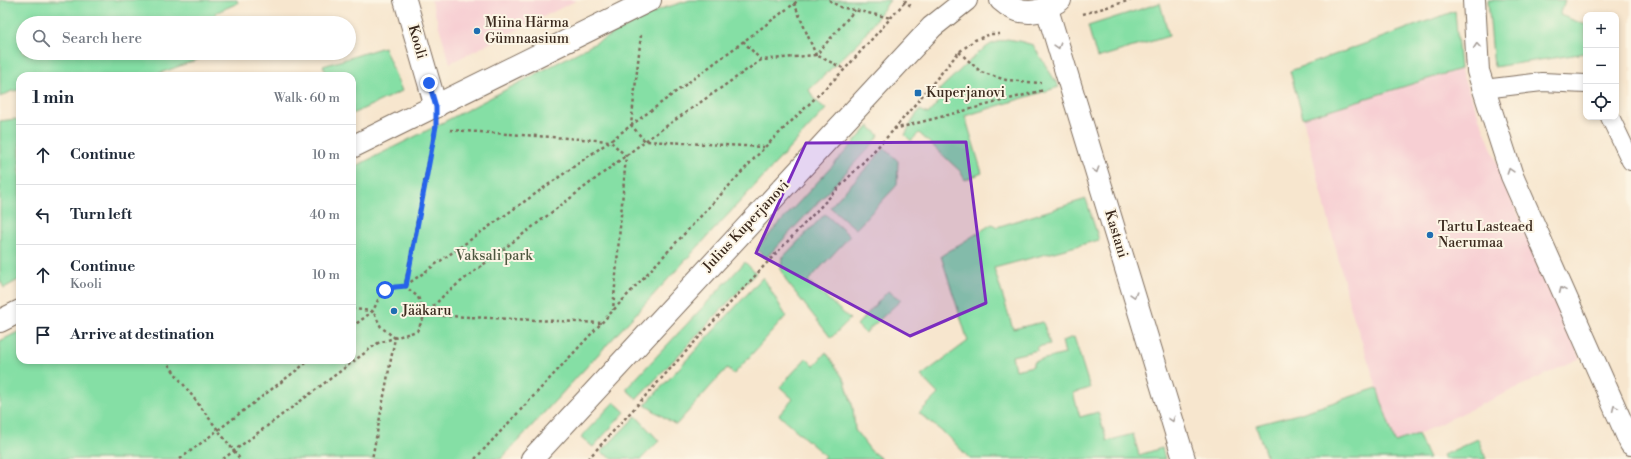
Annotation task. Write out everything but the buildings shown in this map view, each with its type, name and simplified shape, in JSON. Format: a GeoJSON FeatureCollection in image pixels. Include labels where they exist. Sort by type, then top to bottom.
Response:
{"type":"FeatureCollection","features":[{"type":"Feature","properties":{"kind":"street","name":"Kooli"},"geometry":{"type":"LineString","coordinates":[[405,0],[436,117]]}},
{"type":"Feature","properties":{"kind":"street","name":"Julius Kuperjanovi"},"geometry":{"type":"LineString","coordinates":[[532,459],[932,27],[966,0]]}},
{"type":"Feature","properties":{"kind":"street"},"geometry":{"type":"LineString","coordinates":[[1001,0],[1008,6],[1022,11],[1035,12],[1053,10]]}},
{"type":"Feature","properties":{"kind":"street"},"geometry":{"type":"LineString","coordinates":[[1474,0],[1478,71],[1512,176],[1631,444]]}},
{"type":"Feature","properties":{"kind":"street"},"geometry":{"type":"LineString","coordinates":[[356,147],[436,117],[647,1]]}},
{"type":"Feature","properties":{"kind":"street","name":"Kastani"},"geometry":{"type":"LineString","coordinates":[[1053,10],[1184,459]]}},
{"type":"Feature","properties":{"kind":"street"},"geometry":{"type":"LineString","coordinates":[[0,321],[16,313]]}},
{"type":"Feature","properties":{"kind":"lane"},"geometry":{"type":"LineString","coordinates":[[1484,90],[1542,82],[1583,84]]}},
{"type":"Feature","properties":{"kind":"lane"},"geometry":{"type":"LineString","coordinates":[[1611,120],[1631,161]]}},
{"type":"Feature","properties":{"kind":"path"},"geometry":{"type":"LineString","coordinates":[[356,325],[373,311],[385,290],[406,286],[610,141],[799,0]]}},
{"type":"Feature","properties":{"kind":"path"},"geometry":{"type":"LineString","coordinates":[[829,0],[840,7],[891,18]]}},
{"type":"Feature","properties":{"kind":"path"},"geometry":{"type":"LineString","coordinates":[[1053,10],[1131,0]]}},
{"type":"Feature","properties":{"kind":"path"},"geometry":{"type":"LineString","coordinates":[[630,125],[647,1]]}},
{"type":"Feature","properties":{"kind":"path"},"geometry":{"type":"LineString","coordinates":[[475,459],[765,147],[845,69],[906,1],[915,9]]}},
{"type":"Feature","properties":{"kind":"path"},"geometry":{"type":"LineString","coordinates":[[794,4],[816,55]]}},
{"type":"Feature","properties":{"kind":"path"},"geometry":{"type":"LineString","coordinates":[[816,55],[854,10]]}},
{"type":"Feature","properties":{"kind":"path"},"geometry":{"type":"LineString","coordinates":[[588,459],[764,266],[894,129],[959,52],[975,40],[991,34],[1003,34]]}},
{"type":"Feature","properties":{"kind":"path"},"geometry":{"type":"LineString","coordinates":[[743,41],[761,60]]}},
{"type":"Feature","properties":{"kind":"path"},"geometry":{"type":"LineString","coordinates":[[959,52],[981,72],[1006,80],[1048,84]]}},
{"type":"Feature","properties":{"kind":"path"},"geometry":{"type":"LineString","coordinates":[[356,360],[378,343],[406,336],[417,331],[425,315],[446,292],[645,141],[761,60],[816,55],[845,69]]}},
{"type":"Feature","properties":{"kind":"path"},"geometry":{"type":"LineString","coordinates":[[894,129],[1045,89]]}},
{"type":"Feature","properties":{"kind":"path"},"geometry":{"type":"LineString","coordinates":[[406,286],[436,117],[455,131],[610,141],[626,156]]}},
{"type":"Feature","properties":{"kind":"path"},"geometry":{"type":"LineString","coordinates":[[630,125],[645,141],[765,147]]}},
{"type":"Feature","properties":{"kind":"path"},"geometry":{"type":"LineString","coordinates":[[612,310],[626,156]]}},
{"type":"Feature","properties":{"kind":"path"},"geometry":{"type":"LineString","coordinates":[[406,286],[418,297],[425,315]]}},
{"type":"Feature","properties":{"kind":"path"},"geometry":{"type":"LineString","coordinates":[[356,309],[373,311]]}},
{"type":"Feature","properties":{"kind":"path"},"geometry":{"type":"LineString","coordinates":[[373,311],[382,327],[394,338]]}},
{"type":"Feature","properties":{"kind":"path"},"geometry":{"type":"LineString","coordinates":[[425,315],[601,323]]}},
{"type":"Feature","properties":{"kind":"path"},"geometry":{"type":"LineString","coordinates":[[372,459],[394,338]]}},
{"type":"Feature","properties":{"kind":"path"},"geometry":{"type":"LineString","coordinates":[[168,364],[240,459]]}},
{"type":"Feature","properties":{"kind":"path"},"geometry":{"type":"LineString","coordinates":[[180,459],[305,364]]}},
{"type":"Feature","properties":{"kind":"path"},"geometry":{"type":"LineString","coordinates":[[223,459],[350,364]]}},
{"type":"Feature","properties":{"kind":"highlighted area"},"geometry":{"type":"Polygon","coordinates":[[[966,142],[986,303],[910,336],[756,253],[806,143],[966,142]]]}},
{"type":"Feature","properties":{"kind":"shaded area","name":"Miina Härma Gümnaasium"},"geometry":{"type":"Polygon","coordinates":[[[431,0],[577,0],[450,63],[431,0]]]}},
{"type":"Feature","properties":{"kind":"shaded area","name":"Tartu Lasteaed Naerumaa"},"geometry":{"type":"Polygon","coordinates":[[[1460,69],[1513,202],[1580,358],[1418,434],[1395,442],[1351,309],[1303,118],[1460,69]]]}},
{"type":"Feature","properties":{"kind":"green space"},"geometry":{"type":"Polygon","coordinates":[[[0,0],[237,0],[238,3],[215,13],[216,16],[16,16],[16,60],[197,60],[163,72],[16,72],[16,90],[0,97],[0,0]]]}},
{"type":"Feature","properties":{"kind":"green space","name":"Vaksali park"},"geometry":{"type":"Polygon","coordinates":[[[690,0],[890,0],[861,40],[809,90],[815,100],[826,109],[501,459],[0,459],[0,341],[16,333],[16,364],[356,364],[356,166],[661,9],[690,0]]]}},
{"type":"Feature","properties":{"kind":"green space"},"geometry":{"type":"Polygon","coordinates":[[[1488,0],[1565,0],[1560,15],[1583,24],[1583,53],[1494,67],[1488,0]]]}},
{"type":"Feature","properties":{"kind":"green space"},"geometry":{"type":"Polygon","coordinates":[[[1160,3],[1169,36],[1097,58],[1088,26],[1160,3]]]}},
{"type":"Feature","properties":{"kind":"green space"},"geometry":{"type":"Polygon","coordinates":[[[1455,11],[1460,69],[1303,118],[1290,71],[1455,11]]]}},
{"type":"Feature","properties":{"kind":"green space"},"geometry":{"type":"Polygon","coordinates":[[[1007,39],[1033,45],[1059,87],[965,116],[982,173],[965,180],[960,171],[919,133],[911,141],[905,135],[915,116],[920,110],[928,114],[944,96],[939,90],[978,53],[991,44],[1007,39]]]}},
{"type":"Feature","properties":{"kind":"green space"},"geometry":{"type":"Polygon","coordinates":[[[384,47],[402,91],[356,112],[356,72],[326,72],[323,66],[342,60],[356,60],[356,56],[384,47]]]}},
{"type":"Feature","properties":{"kind":"green space"},"geometry":{"type":"Polygon","coordinates":[[[16,119],[16,281],[4,288],[0,280],[0,121],[16,119]]]}},
{"type":"Feature","properties":{"kind":"green space"},"geometry":{"type":"Polygon","coordinates":[[[869,126],[879,135],[876,140],[766,258],[756,249],[869,126]]]}},
{"type":"Feature","properties":{"kind":"green space"},"geometry":{"type":"Polygon","coordinates":[[[885,148],[898,161],[897,185],[856,229],[830,207],[885,148]]]}},
{"type":"Feature","properties":{"kind":"green space"},"geometry":{"type":"Polygon","coordinates":[[[1086,199],[1099,240],[994,268],[1013,329],[1043,322],[1050,344],[1037,347],[1038,350],[1012,356],[1015,370],[1033,366],[1033,362],[1065,354],[1062,341],[1074,337],[1090,388],[1073,393],[1080,417],[1098,412],[1107,441],[1133,434],[1139,455],[1162,448],[1165,459],[970,459],[950,438],[919,413],[938,394],[921,376],[968,341],[941,256],[992,224],[997,227],[1086,199]]]}},
{"type":"Feature","properties":{"kind":"green space"},"geometry":{"type":"Polygon","coordinates":[[[825,214],[850,236],[808,281],[850,319],[831,338],[787,282],[781,269],[782,258],[825,214]]]}},
{"type":"Feature","properties":{"kind":"green space"},"geometry":{"type":"Polygon","coordinates":[[[745,262],[756,273],[637,399],[626,389],[745,262]]]}},
{"type":"Feature","properties":{"kind":"green space"},"geometry":{"type":"Polygon","coordinates":[[[763,277],[786,316],[734,374],[727,368],[676,425],[645,405],[763,277]]]}},
{"type":"Feature","properties":{"kind":"green space"},"geometry":{"type":"Polygon","coordinates":[[[888,291],[901,300],[865,333],[857,325],[888,291]]]}},
{"type":"Feature","properties":{"kind":"green space"},"geometry":{"type":"Polygon","coordinates":[[[826,352],[845,381],[853,408],[855,430],[871,451],[882,459],[822,459],[825,456],[779,415],[793,399],[780,387],[806,358],[814,366],[826,352]]]}},
{"type":"Feature","properties":{"kind":"green space"},"geometry":{"type":"Polygon","coordinates":[[[1377,388],[1395,442],[1418,434],[1429,459],[1267,459],[1256,425],[1298,414],[1377,388]]]}},
{"type":"Feature","properties":{"kind":"green space"},"geometry":{"type":"Polygon","coordinates":[[[614,402],[625,412],[593,447],[581,437],[614,402]]]}},
{"type":"Feature","properties":{"kind":"green space"},"geometry":{"type":"Polygon","coordinates":[[[636,416],[659,441],[641,459],[613,459],[601,452],[636,416]]]}},
{"type":"Feature","properties":{"kind":"green space"},"geometry":{"type":"Polygon","coordinates":[[[1478,439],[1486,459],[1445,459],[1443,455],[1478,439]]]}},
{"type":"Feature","properties":{"kind":"place","name":"Miina Härma Gümnaasium"},"geometry":{"type":"Point","coordinates":[477,31]}},
{"type":"Feature","properties":{"kind":"place","name":"Kuperjanovi"},"geometry":{"type":"Point","coordinates":[918,93]}},
{"type":"Feature","properties":{"kind":"place","name":"Tartu Lasteaed Naerumaa"},"geometry":{"type":"Point","coordinates":[1430,235]}},
{"type":"Feature","properties":{"kind":"place","name":"Jääkaru"},"geometry":{"type":"Point","coordinates":[394,311]}},
{"type":"Feature","properties":{"kind":"route"},"geometry":{"type":"LineString","coordinates":[[385,290],[406,286],[411,263],[436,126],[436,107],[429,83]]}}]}
